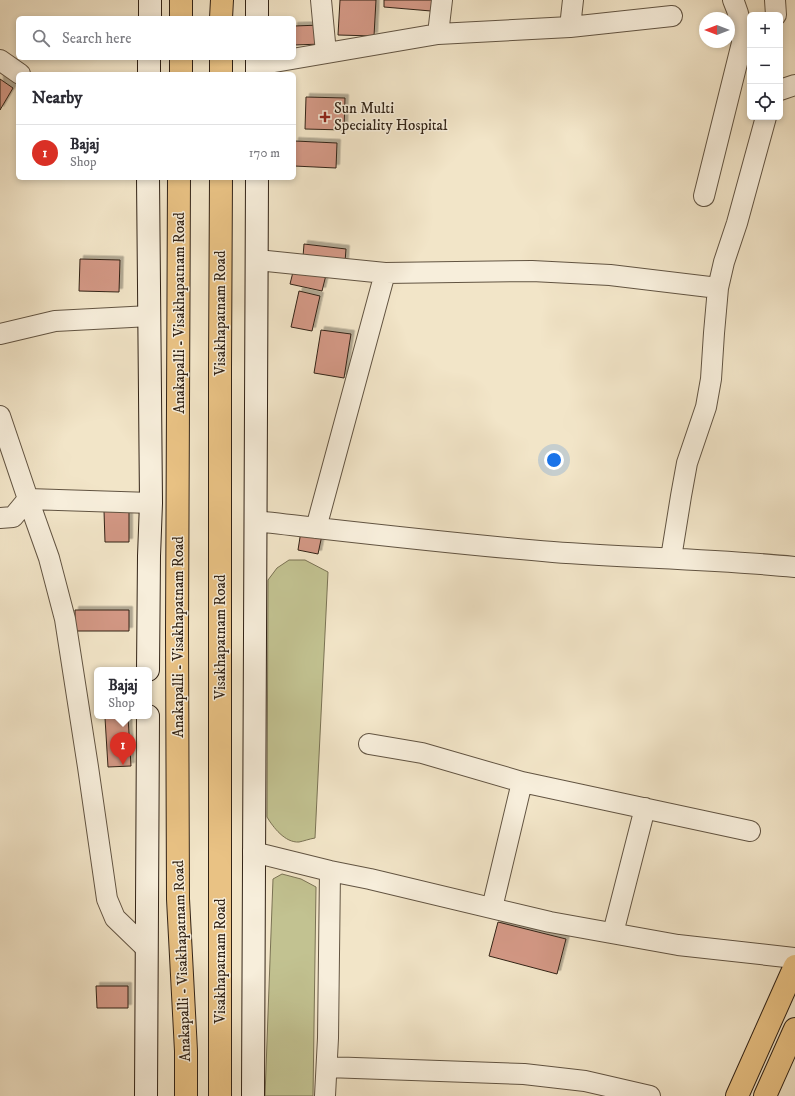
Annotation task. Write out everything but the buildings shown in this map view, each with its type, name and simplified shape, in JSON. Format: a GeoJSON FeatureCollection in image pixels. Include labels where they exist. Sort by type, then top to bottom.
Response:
{"type":"FeatureCollection","features":[{"type":"Feature","properties":{"kind":"main road"},"geometry":{"type":"LineString","coordinates":[[181,0],[181,16]]}},
{"type":"Feature","properties":{"kind":"main road"},"geometry":{"type":"LineString","coordinates":[[222,0],[222,16]]}},
{"type":"Feature","properties":{"kind":"main road"},"geometry":{"type":"LineString","coordinates":[[181,60],[181,72]]}},
{"type":"Feature","properties":{"kind":"main road"},"geometry":{"type":"LineString","coordinates":[[221,60],[221,72]]}},
{"type":"Feature","properties":{"kind":"main road","name":"Anakapalli - Visakhapatnam Road"},"geometry":{"type":"LineString","coordinates":[[179,180],[177,616],[178,899],[186,1051],[186,1096]]}},
{"type":"Feature","properties":{"kind":"main road","name":"Visakhapatnam Road"},"geometry":{"type":"LineString","coordinates":[[220,1096],[221,180]]}},
{"type":"Feature","properties":{"kind":"main road"},"geometry":{"type":"LineString","coordinates":[[737,1096],[795,966]]}},
{"type":"Feature","properties":{"kind":"main road"},"geometry":{"type":"LineString","coordinates":[[765,1096],[795,1029]]}},
{"type":"Feature","properties":{"kind":"street"},"geometry":{"type":"LineString","coordinates":[[150,0],[150,16]]}},
{"type":"Feature","properties":{"kind":"street"},"geometry":{"type":"LineString","coordinates":[[257,0],[257,16]]}},
{"type":"Feature","properties":{"kind":"street"},"geometry":{"type":"LineString","coordinates":[[321,0],[326,53]]}},
{"type":"Feature","properties":{"kind":"street"},"geometry":{"type":"LineString","coordinates":[[438,34],[442,0]]}},
{"type":"Feature","properties":{"kind":"street"},"geometry":{"type":"LineString","coordinates":[[570,27],[573,0]]}},
{"type":"Feature","properties":{"kind":"street"},"geometry":{"type":"LineString","coordinates":[[704,196],[742,43],[742,28],[738,11],[733,0]]}},
{"type":"Feature","properties":{"kind":"street"},"geometry":{"type":"LineString","coordinates":[[775,0],[776,12]]}},
{"type":"Feature","properties":{"kind":"street"},"geometry":{"type":"LineString","coordinates":[[296,59],[438,34],[570,27],[672,16]]}},
{"type":"Feature","properties":{"kind":"street"},"geometry":{"type":"LineString","coordinates":[[0,60],[17,72]]}},
{"type":"Feature","properties":{"kind":"street"},"geometry":{"type":"LineString","coordinates":[[149,60],[149,72]]}},
{"type":"Feature","properties":{"kind":"street"},"geometry":{"type":"LineString","coordinates":[[257,66],[289,60]]}},
{"type":"Feature","properties":{"kind":"street"},"geometry":{"type":"LineString","coordinates":[[783,89],[795,86]]}},
{"type":"Feature","properties":{"kind":"street"},"geometry":{"type":"LineString","coordinates":[[671,558],[687,463],[706,407],[711,379],[718,288],[724,262],[765,120]]}},
{"type":"Feature","properties":{"kind":"street"},"geometry":{"type":"LineString","coordinates":[[148,180],[151,503],[148,667]]}},
{"type":"Feature","properties":{"kind":"street"},"geometry":{"type":"LineString","coordinates":[[253,1096],[257,180]]}},
{"type":"Feature","properties":{"kind":"street"},"geometry":{"type":"LineString","coordinates":[[257,260],[385,273],[532,271],[610,275],[718,288]]}},
{"type":"Feature","properties":{"kind":"street"},"geometry":{"type":"LineString","coordinates":[[316,528],[385,273]]}},
{"type":"Feature","properties":{"kind":"street"},"geometry":{"type":"LineString","coordinates":[[0,334],[55,321],[150,316]]}},
{"type":"Feature","properties":{"kind":"street"},"geometry":{"type":"LineString","coordinates":[[0,416],[49,558],[65,619],[107,900],[115,918],[146,949]]}},
{"type":"Feature","properties":{"kind":"street"},"geometry":{"type":"LineString","coordinates":[[28,499],[151,503]]}},
{"type":"Feature","properties":{"kind":"street"},"geometry":{"type":"LineString","coordinates":[[0,518],[13,517],[28,499]]}},
{"type":"Feature","properties":{"kind":"street"},"geometry":{"type":"LineString","coordinates":[[255,521],[430,541],[554,552],[671,558],[795,567]]}},
{"type":"Feature","properties":{"kind":"street"},"geometry":{"type":"LineString","coordinates":[[146,1096],[148,719]]}},
{"type":"Feature","properties":{"kind":"street"},"geometry":{"type":"LineString","coordinates":[[369,744],[422,753],[522,782],[750,831]]}},
{"type":"Feature","properties":{"kind":"street"},"geometry":{"type":"LineString","coordinates":[[492,908],[522,782]]}},
{"type":"Feature","properties":{"kind":"street"},"geometry":{"type":"LineString","coordinates":[[613,933],[645,808]]}},
{"type":"Feature","properties":{"kind":"street"},"geometry":{"type":"LineString","coordinates":[[253,852],[550,922],[678,945],[795,958]]}},
{"type":"Feature","properties":{"kind":"street"},"geometry":{"type":"LineString","coordinates":[[325,1096],[328,1038],[330,871]]}},
{"type":"Feature","properties":{"kind":"street"},"geometry":{"type":"LineString","coordinates":[[327,1067],[524,1074],[585,1081],[650,1096]]}},
{"type":"Feature","properties":{"kind":"green space"},"geometry":{"type":"Polygon","coordinates":[[[289,560],[305,560],[328,572],[315,838],[299,842],[289,840],[280,834],[267,817],[268,580],[277,568],[289,560]]]}},
{"type":"Feature","properties":{"kind":"green space"},"geometry":{"type":"Polygon","coordinates":[[[282,874],[301,879],[316,887],[313,1096],[265,1096],[273,879],[282,874]]]}},
{"type":"Feature","properties":{"kind":"place","name":"Sun Multi Speciality Hospital"},"geometry":{"type":"Point","coordinates":[325,117]}},
{"type":"Feature","properties":{"kind":"place","name":"Bajaj"},"geometry":{"type":"Point","coordinates":[123,765]}}]}
